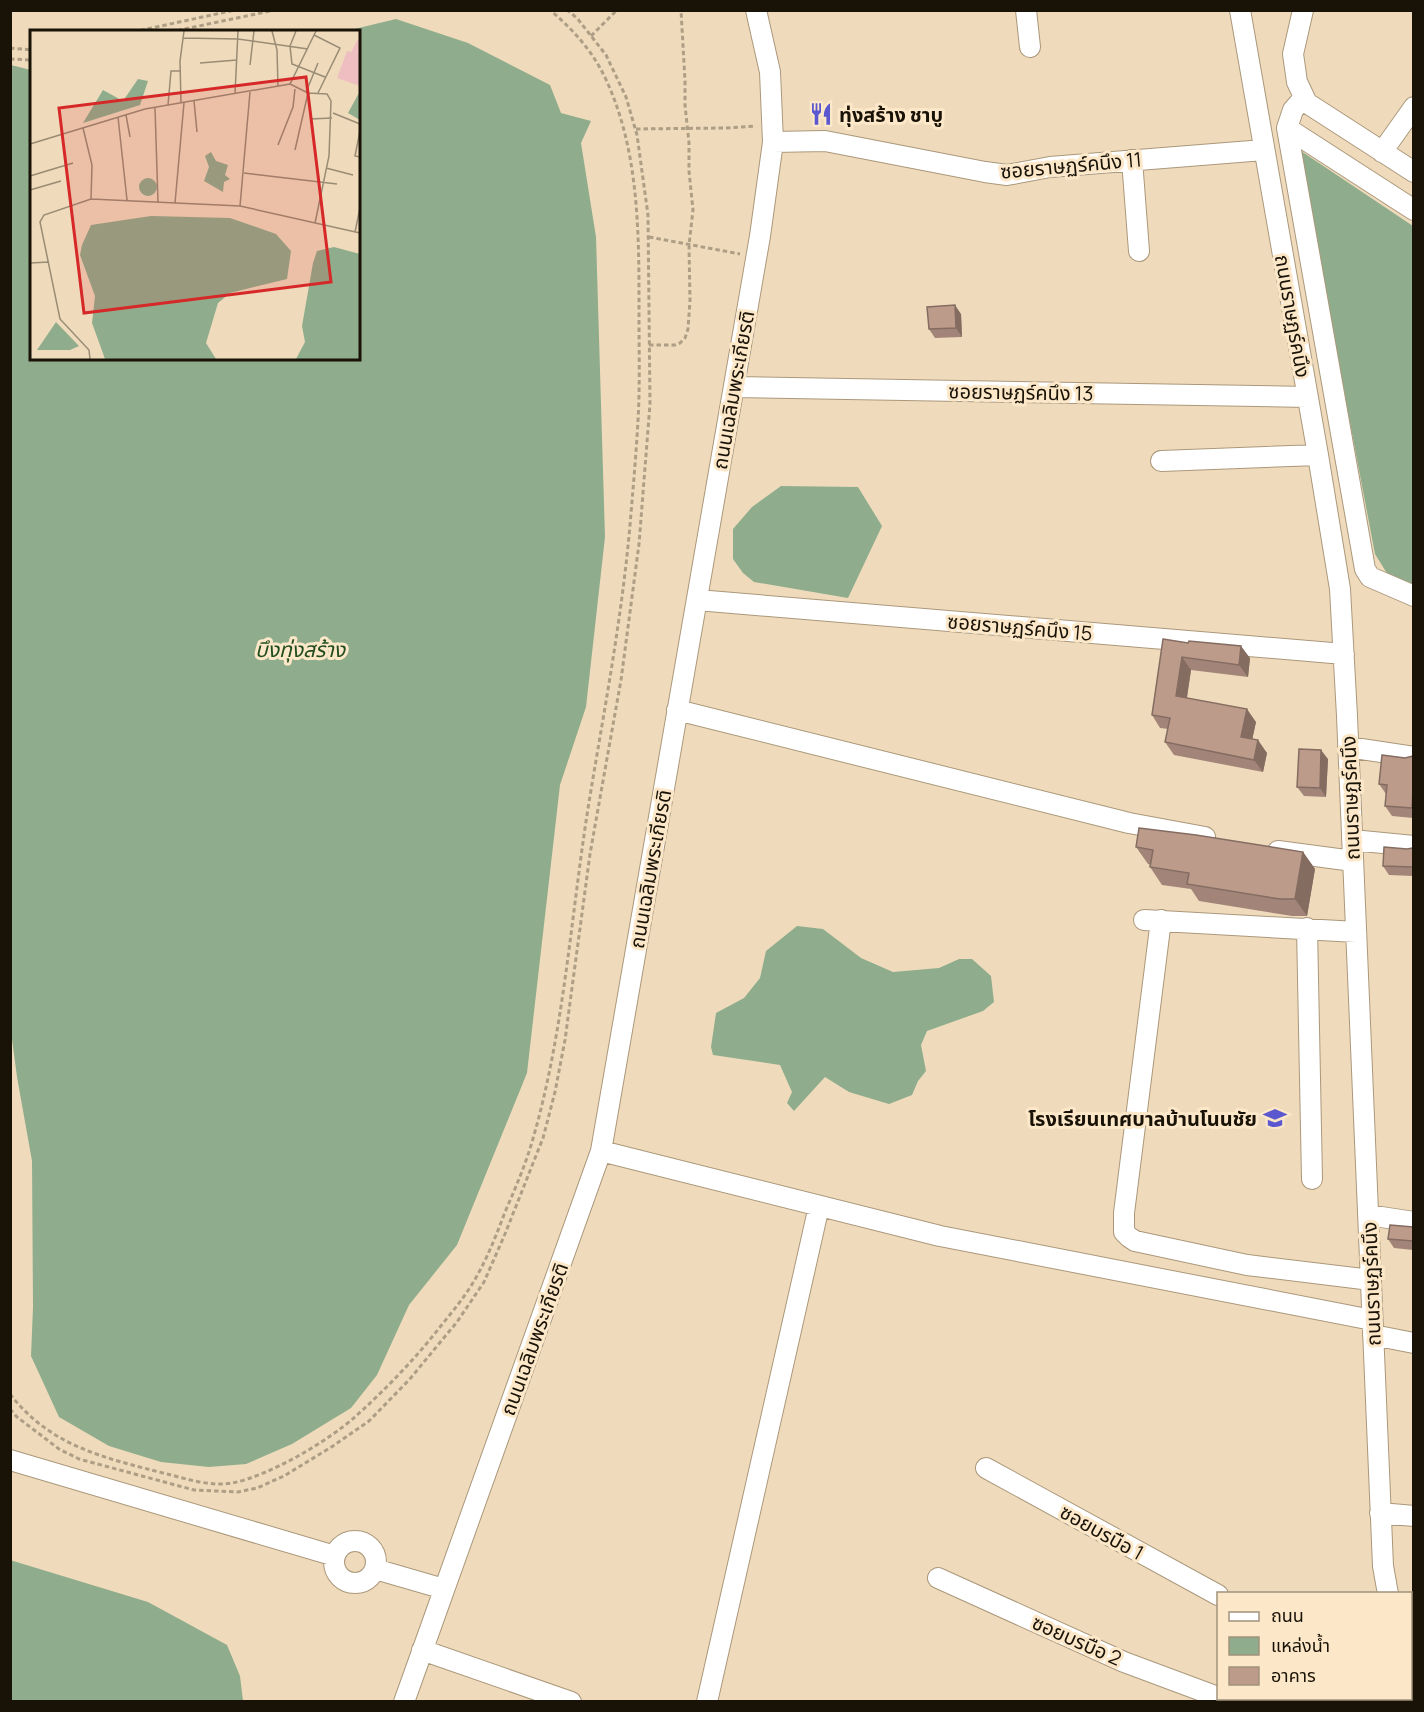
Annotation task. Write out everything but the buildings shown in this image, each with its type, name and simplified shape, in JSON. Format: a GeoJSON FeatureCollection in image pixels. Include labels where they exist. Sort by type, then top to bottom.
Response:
{"type":"FeatureCollection","features":[{"type":"Feature","properties":{"kind":"street","name":"ถนนเฉลิมพระเกียรติ"},"geometry":{"type":"LineString","coordinates":[[404,1701],[601,1151],[756,257],[773,133],[770,72],[756,10]]}},
{"type":"Feature","properties":{"kind":"street"},"geometry":{"type":"LineString","coordinates":[[1026,10],[1030,47]]}},
{"type":"Feature","properties":{"kind":"street","name":"ถนนราษฏร์คนึง"},"geometry":{"type":"LineString","coordinates":[[1240,10],[1340,589],[1380,1513],[1383,1566],[1388,1592]]}},
{"type":"Feature","properties":{"kind":"street"},"geometry":{"type":"LineString","coordinates":[[1303,10],[1293,54],[1297,82],[1307,103]]}},
{"type":"Feature","properties":{"kind":"street"},"geometry":{"type":"LineString","coordinates":[[1413,172],[1307,103],[1300,102],[1293,110],[1287,128],[1365,569],[1370,577],[1413,596]]}},
{"type":"Feature","properties":{"kind":"street"},"geometry":{"type":"LineString","coordinates":[[1382,152],[1413,107]]}},
{"type":"Feature","properties":{"kind":"street"},"geometry":{"type":"LineString","coordinates":[[1287,128],[1413,210]]}},
{"type":"Feature","properties":{"kind":"street","name":"ซอยราษฏร์คนึง 11"},"geometry":{"type":"LineString","coordinates":[[773,133],[1007,175],[1050,167],[1264,150]]}},
{"type":"Feature","properties":{"kind":"street"},"geometry":{"type":"LineString","coordinates":[[1132,160],[1139,251]]}},
{"type":"Feature","properties":{"kind":"street","name":"ซอยราษฏร์คนึง 13"},"geometry":{"type":"LineString","coordinates":[[734,387],[1308,397]]}},
{"type":"Feature","properties":{"kind":"street"},"geometry":{"type":"LineString","coordinates":[[1161,461],[1318,455]]}},
{"type":"Feature","properties":{"kind":"street","name":"ซอยราษฏร์คนึง 15"},"geometry":{"type":"LineString","coordinates":[[697,600],[1344,654]]}},
{"type":"Feature","properties":{"kind":"street"},"geometry":{"type":"LineString","coordinates":[[677,710],[1129,823],[1220,840]]}},
{"type":"Feature","properties":{"kind":"street"},"geometry":{"type":"LineString","coordinates":[[1348,747],[1413,757]]}},
{"type":"Feature","properties":{"kind":"street"},"geometry":{"type":"LineString","coordinates":[[1352,840],[1413,846]]}},
{"type":"Feature","properties":{"kind":"street"},"geometry":{"type":"LineString","coordinates":[[1265,849],[1353,861]]}},
{"type":"Feature","properties":{"kind":"street"},"geometry":{"type":"LineString","coordinates":[[1356,932],[1152,920],[1124,1232],[1135,1241],[1247,1265],[1371,1280]]}},
{"type":"Feature","properties":{"kind":"street"},"geometry":{"type":"LineString","coordinates":[[1307,928],[1312,1179]]}},
{"type":"Feature","properties":{"kind":"street"},"geometry":{"type":"LineString","coordinates":[[601,1151],[940,1236],[1373,1327],[1413,1343]]}},
{"type":"Feature","properties":{"kind":"street"},"geometry":{"type":"LineString","coordinates":[[707,1701],[819,1206]]}},
{"type":"Feature","properties":{"kind":"street"},"geometry":{"type":"LineString","coordinates":[[1368,1215],[1413,1222]]}},
{"type":"Feature","properties":{"kind":"street"},"geometry":{"type":"LineString","coordinates":[[10,1460],[335,1556]]}},
{"type":"Feature","properties":{"kind":"street","name":"ซอยบรบือ 1"},"geometry":{"type":"LineString","coordinates":[[986,1468],[1217,1594]]}},
{"type":"Feature","properties":{"kind":"street"},"geometry":{"type":"LineString","coordinates":[[1380,1513],[1413,1516]]}},
{"type":"Feature","properties":{"kind":"street"},"geometry":{"type":"LineString","coordinates":[[349,1542],[362,1542],[372,1550],[376,1562],[375,1569],[367,1580],[360,1583],[346,1581],[336,1571],[335,1556],[343,1545],[349,1542]]}},
{"type":"Feature","properties":{"kind":"street"},"geometry":{"type":"LineString","coordinates":[[375,1569],[444,1589]]}},
{"type":"Feature","properties":{"kind":"street","name":"ซอยบรบือ 2"},"geometry":{"type":"LineString","coordinates":[[938,1578],[1124,1662],[1217,1697]]}},
{"type":"Feature","properties":{"kind":"street"},"geometry":{"type":"LineString","coordinates":[[422,1650],[571,1701]]}},
{"type":"Feature","properties":{"kind":"path"},"geometry":{"type":"LineString","coordinates":[[142,30],[236,10]]}},
{"type":"Feature","properties":{"kind":"path"},"geometry":{"type":"LineString","coordinates":[[180,30],[275,10]]}},
{"type":"Feature","properties":{"kind":"path"},"geometry":{"type":"LineString","coordinates":[[10,1394],[21,1407],[61,1439],[124,1463],[210,1483],[229,1484],[262,1473],[338,1432],[369,1405],[420,1352],[474,1281],[490,1251],[515,1190],[531,1144],[554,1051],[588,807],[615,645],[630,529],[638,417],[638,229],[629,148],[610,87],[596,60],[583,42],[550,10]]}},
{"type":"Feature","properties":{"kind":"path"},"geometry":{"type":"LineString","coordinates":[[10,1409],[51,1443],[79,1459],[194,1490],[238,1492],[257,1488],[284,1476],[369,1421],[409,1380],[450,1330],[484,1282],[505,1234],[543,1138],[565,1040],[590,854],[621,680],[639,544],[650,404],[648,215],[636,129],[626,97],[606,56],[577,18],[567,10]]}},
{"type":"Feature","properties":{"kind":"path"},"geometry":{"type":"LineString","coordinates":[[591,36],[617,10]]}},
{"type":"Feature","properties":{"kind":"path"},"geometry":{"type":"LineString","coordinates":[[649,345],[680,343],[685,338],[688,329],[689,245],[693,210],[681,10]]}},
{"type":"Feature","properties":{"kind":"path"},"geometry":{"type":"LineString","coordinates":[[10,48],[30,50]]}},
{"type":"Feature","properties":{"kind":"path"},"geometry":{"type":"LineString","coordinates":[[10,59],[30,60]]}},
{"type":"Feature","properties":{"kind":"path"},"geometry":{"type":"LineString","coordinates":[[636,129],[725,128],[773,133]]}},
{"type":"Feature","properties":{"kind":"path"},"geometry":{"type":"LineString","coordinates":[[648,237],[756,257]]}},
{"type":"Feature","properties":{"kind":"water","name":"บึงทุ่งสร้าง"},"geometry":{"type":"Polygon","coordinates":[[[396,19],[468,43],[550,85],[561,113],[591,121],[581,143],[596,237],[605,537],[586,707],[560,785],[527,1073],[457,1245],[409,1305],[377,1375],[351,1408],[292,1444],[246,1464],[209,1467],[161,1462],[109,1446],[59,1417],[31,1356],[32,1161],[10,1024],[11,65],[30,70],[30,360],[360,360],[360,30],[350,30],[396,19]]]}},
{"type":"Feature","properties":{"kind":"water"},"geometry":{"type":"Polygon","coordinates":[[[1298,149],[1413,226],[1413,584],[1388,575],[1375,554],[1298,149]]]}},
{"type":"Feature","properties":{"kind":"water"},"geometry":{"type":"Polygon","coordinates":[[[781,486],[858,487],[882,526],[848,598],[754,582],[743,573],[733,559],[733,529],[752,507],[781,486]]]}},
{"type":"Feature","properties":{"kind":"water"},"geometry":{"type":"Polygon","coordinates":[[[797,926],[823,929],[861,958],[893,972],[939,968],[959,959],[972,959],[991,976],[994,1002],[983,1011],[927,1031],[921,1045],[926,1071],[918,1081],[912,1095],[889,1104],[849,1092],[825,1077],[794,1111],[787,1103],[792,1092],[780,1065],[713,1055],[711,1047],[716,1013],[744,998],[760,978],[766,951],[797,926]]]}},
{"type":"Feature","properties":{"kind":"water"},"geometry":{"type":"Polygon","coordinates":[[[10,1560],[148,1602],[227,1645],[240,1676],[243,1701],[11,1701],[10,1560]]]}},
{"type":"Feature","properties":{"kind":"place","name":"ทุ่งสร้าง ชาบู"},"geometry":{"type":"Point","coordinates":[821,114]}},
{"type":"Feature","properties":{"kind":"place","name":"โรงเรียนเทศบาลบ้านโนนชัย"},"geometry":{"type":"Point","coordinates":[1275,1118]}}]}
